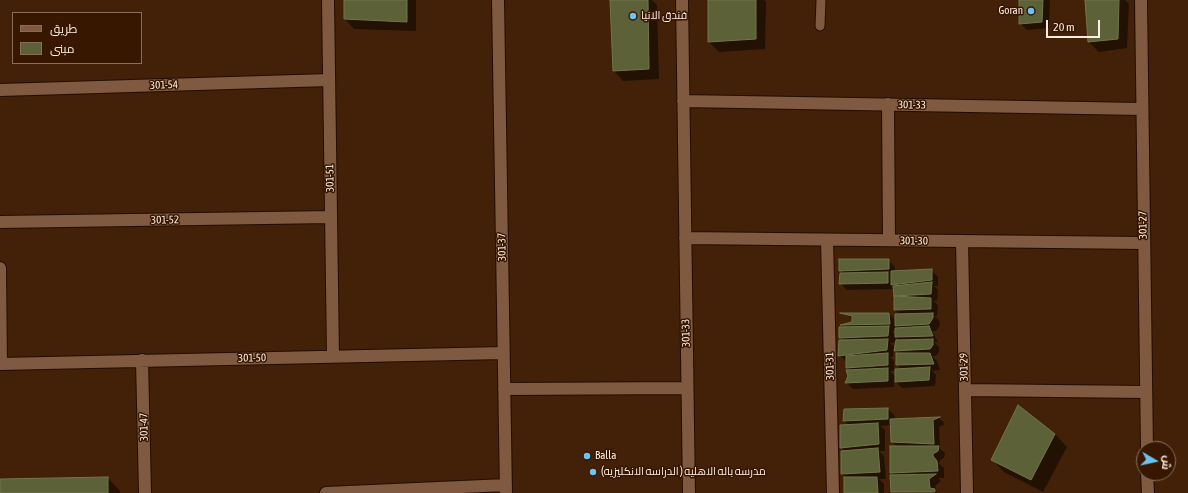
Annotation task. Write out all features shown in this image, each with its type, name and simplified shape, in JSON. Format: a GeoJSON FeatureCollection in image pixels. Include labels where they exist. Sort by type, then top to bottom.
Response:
{"type":"FeatureCollection","features":[{"type":"Feature","properties":{"kind":"street","name":"301-51"},"geometry":{"type":"LineString","coordinates":[[328,0],[333,356]]}},
{"type":"Feature","properties":{"kind":"street","name":"301-37"},"geometry":{"type":"LineString","coordinates":[[498,0],[506,489]]}},
{"type":"Feature","properties":{"kind":"street","name":"301-33"},"geometry":{"type":"LineString","coordinates":[[682,0],[689,493]]}},
{"type":"Feature","properties":{"kind":"street","name":"301-27"},"geometry":{"type":"LineString","coordinates":[[1141,0],[1141,109],[1147,441]]}},
{"type":"Feature","properties":{"kind":"street","name":"301-54"},"geometry":{"type":"LineString","coordinates":[[0,90],[329,80]]}},
{"type":"Feature","properties":{"kind":"street","name":"301-33"},"geometry":{"type":"LineString","coordinates":[[683,101],[1141,109]]}},
{"type":"Feature","properties":{"kind":"street"},"geometry":{"type":"LineString","coordinates":[[888,104],[889,240]]}},
{"type":"Feature","properties":{"kind":"street","name":"301-52"},"geometry":{"type":"LineString","coordinates":[[0,222],[331,217]]}},
{"type":"Feature","properties":{"kind":"street","name":"301-30"},"geometry":{"type":"LineString","coordinates":[[685,238],[1143,243]]}},
{"type":"Feature","properties":{"kind":"street","name":"301-31"},"geometry":{"type":"LineString","coordinates":[[827,240],[833,493]]}},
{"type":"Feature","properties":{"kind":"street","name":"301-29"},"geometry":{"type":"LineString","coordinates":[[962,241],[967,493]]}},
{"type":"Feature","properties":{"kind":"street"},"geometry":{"type":"LineString","coordinates":[[0,268],[1,364]]}},
{"type":"Feature","properties":{"kind":"street","name":"301-50"},"geometry":{"type":"LineString","coordinates":[[1,364],[503,353]]}},
{"type":"Feature","properties":{"kind":"street","name":"301-47"},"geometry":{"type":"LineString","coordinates":[[142,360],[145,493]]}},
{"type":"Feature","properties":{"kind":"street"},"geometry":{"type":"LineString","coordinates":[[504,389],[687,388]]}},
{"type":"Feature","properties":{"kind":"street"},"geometry":{"type":"LineString","coordinates":[[965,390],[1146,392]]}},
{"type":"Feature","properties":{"kind":"street"},"geometry":{"type":"LineString","coordinates":[[1148,481],[1148,493]]}},
{"type":"Feature","properties":{"kind":"street"},"geometry":{"type":"LineString","coordinates":[[326,493],[506,489]]}},
{"type":"Feature","properties":{"kind":"lane"},"geometry":{"type":"LineString","coordinates":[[820,26],[821,0]]}},
{"type":"Feature","properties":{"kind":"building"},"geometry":{"type":"Polygon","coordinates":[[[344,0],[407,0],[407,22],[344,19],[344,0]]]}},
{"type":"Feature","properties":{"kind":"building"},"geometry":{"type":"Polygon","coordinates":[[[610,0],[648,0],[649,69],[613,71],[610,0]]]}},
{"type":"Feature","properties":{"kind":"building"},"geometry":{"type":"Polygon","coordinates":[[[708,0],[756,0],[756,39],[708,42],[708,0]]]}},
{"type":"Feature","properties":{"kind":"building","name":"Goran"},"geometry":{"type":"Polygon","coordinates":[[[1019,0],[1043,0],[1042,22],[1019,24],[1019,0]]]}},
{"type":"Feature","properties":{"kind":"building"},"geometry":{"type":"Polygon","coordinates":[[[1085,0],[1119,0],[1118,39],[1088,42],[1085,0]]]}},
{"type":"Feature","properties":{"kind":"building"},"geometry":{"type":"Polygon","coordinates":[[[839,259],[889,259],[889,269],[839,271],[839,259]]]}},
{"type":"Feature","properties":{"kind":"building"},"geometry":{"type":"Polygon","coordinates":[[[932,269],[932,280],[891,285],[891,271],[932,269]]]}},
{"type":"Feature","properties":{"kind":"building"},"geometry":{"type":"Polygon","coordinates":[[[888,272],[888,283],[839,284],[840,273],[888,272]]]}},
{"type":"Feature","properties":{"kind":"building"},"geometry":{"type":"Polygon","coordinates":[[[932,282],[931,294],[894,296],[893,286],[932,282]]]}},
{"type":"Feature","properties":{"kind":"building"},"geometry":{"type":"Polygon","coordinates":[[[894,296],[931,298],[931,309],[894,310],[894,296]]]}},
{"type":"Feature","properties":{"kind":"building"},"geometry":{"type":"Polygon","coordinates":[[[840,313],[889,313],[890,324],[840,325],[852,322],[852,316],[840,313]]]}},
{"type":"Feature","properties":{"kind":"building"},"geometry":{"type":"Polygon","coordinates":[[[933,313],[933,318],[929,324],[895,326],[895,314],[933,313]]]}},
{"type":"Feature","properties":{"kind":"building"},"geometry":{"type":"Polygon","coordinates":[[[889,326],[888,336],[839,338],[839,327],[889,326]]]}},
{"type":"Feature","properties":{"kind":"building"},"geometry":{"type":"Polygon","coordinates":[[[929,326],[933,336],[895,337],[895,328],[929,326]]]}},
{"type":"Feature","properties":{"kind":"building"},"geometry":{"type":"Polygon","coordinates":[[[888,339],[887,350],[838,356],[839,340],[888,339]]]}},
{"type":"Feature","properties":{"kind":"building"},"geometry":{"type":"Polygon","coordinates":[[[933,339],[933,345],[930,349],[894,351],[896,340],[933,339]]]}},
{"type":"Feature","properties":{"kind":"building"},"geometry":{"type":"Polygon","coordinates":[[[888,353],[888,365],[846,368],[846,356],[888,353]]]}},
{"type":"Feature","properties":{"kind":"building"},"geometry":{"type":"Polygon","coordinates":[[[896,353],[930,353],[934,364],[896,365],[896,353]]]}},
{"type":"Feature","properties":{"kind":"building"},"geometry":{"type":"Polygon","coordinates":[[[930,367],[929,380],[895,382],[895,369],[930,367]]]}},
{"type":"Feature","properties":{"kind":"building"},"geometry":{"type":"Polygon","coordinates":[[[888,368],[888,381],[845,383],[848,376],[846,370],[888,368]]]}},
{"type":"Feature","properties":{"kind":"building"},"geometry":{"type":"Polygon","coordinates":[[[1018,405],[1055,434],[1031,480],[991,460],[1018,405]]]}},
{"type":"Feature","properties":{"kind":"building"},"geometry":{"type":"Polygon","coordinates":[[[888,408],[888,419],[843,421],[844,409],[888,408]]]}},
{"type":"Feature","properties":{"kind":"building"},"geometry":{"type":"Polygon","coordinates":[[[940,417],[933,420],[934,444],[891,442],[890,419],[940,417]]]}},
{"type":"Feature","properties":{"kind":"building"},"geometry":{"type":"Polygon","coordinates":[[[878,423],[879,444],[840,448],[840,425],[878,423]]]}},
{"type":"Feature","properties":{"kind":"building"},"geometry":{"type":"Polygon","coordinates":[[[890,446],[939,446],[938,451],[933,454],[937,461],[938,471],[890,473],[890,446]]]}},
{"type":"Feature","properties":{"kind":"building"},"geometry":{"type":"Polygon","coordinates":[[[878,448],[880,472],[841,474],[841,451],[878,448]]]}},
{"type":"Feature","properties":{"kind":"building"},"geometry":{"type":"Polygon","coordinates":[[[936,474],[929,479],[930,488],[935,489],[935,492],[891,492],[890,475],[936,474]]]}},
{"type":"Feature","properties":{"kind":"building"},"geometry":{"type":"Polygon","coordinates":[[[108,477],[108,493],[0,493],[0,479],[108,477]]]}},
{"type":"Feature","properties":{"kind":"building"},"geometry":{"type":"Polygon","coordinates":[[[844,477],[877,477],[878,493],[844,493],[844,477]]]}},
{"type":"Feature","properties":{"kind":"place","name":"Goran"},"geometry":{"type":"Point","coordinates":[1031,11]}},
{"type":"Feature","properties":{"kind":"place","name":"فندق الانيا"},"geometry":{"type":"Point","coordinates":[633,16]}},
{"type":"Feature","properties":{"kind":"place","name":"Balla"},"geometry":{"type":"Point","coordinates":[587,456]}},
{"type":"Feature","properties":{"kind":"place","name":"مدرسه باله الاهليه ( الدراسه الانكليزيه)"},"geometry":{"type":"Point","coordinates":[593,472]}}]}
